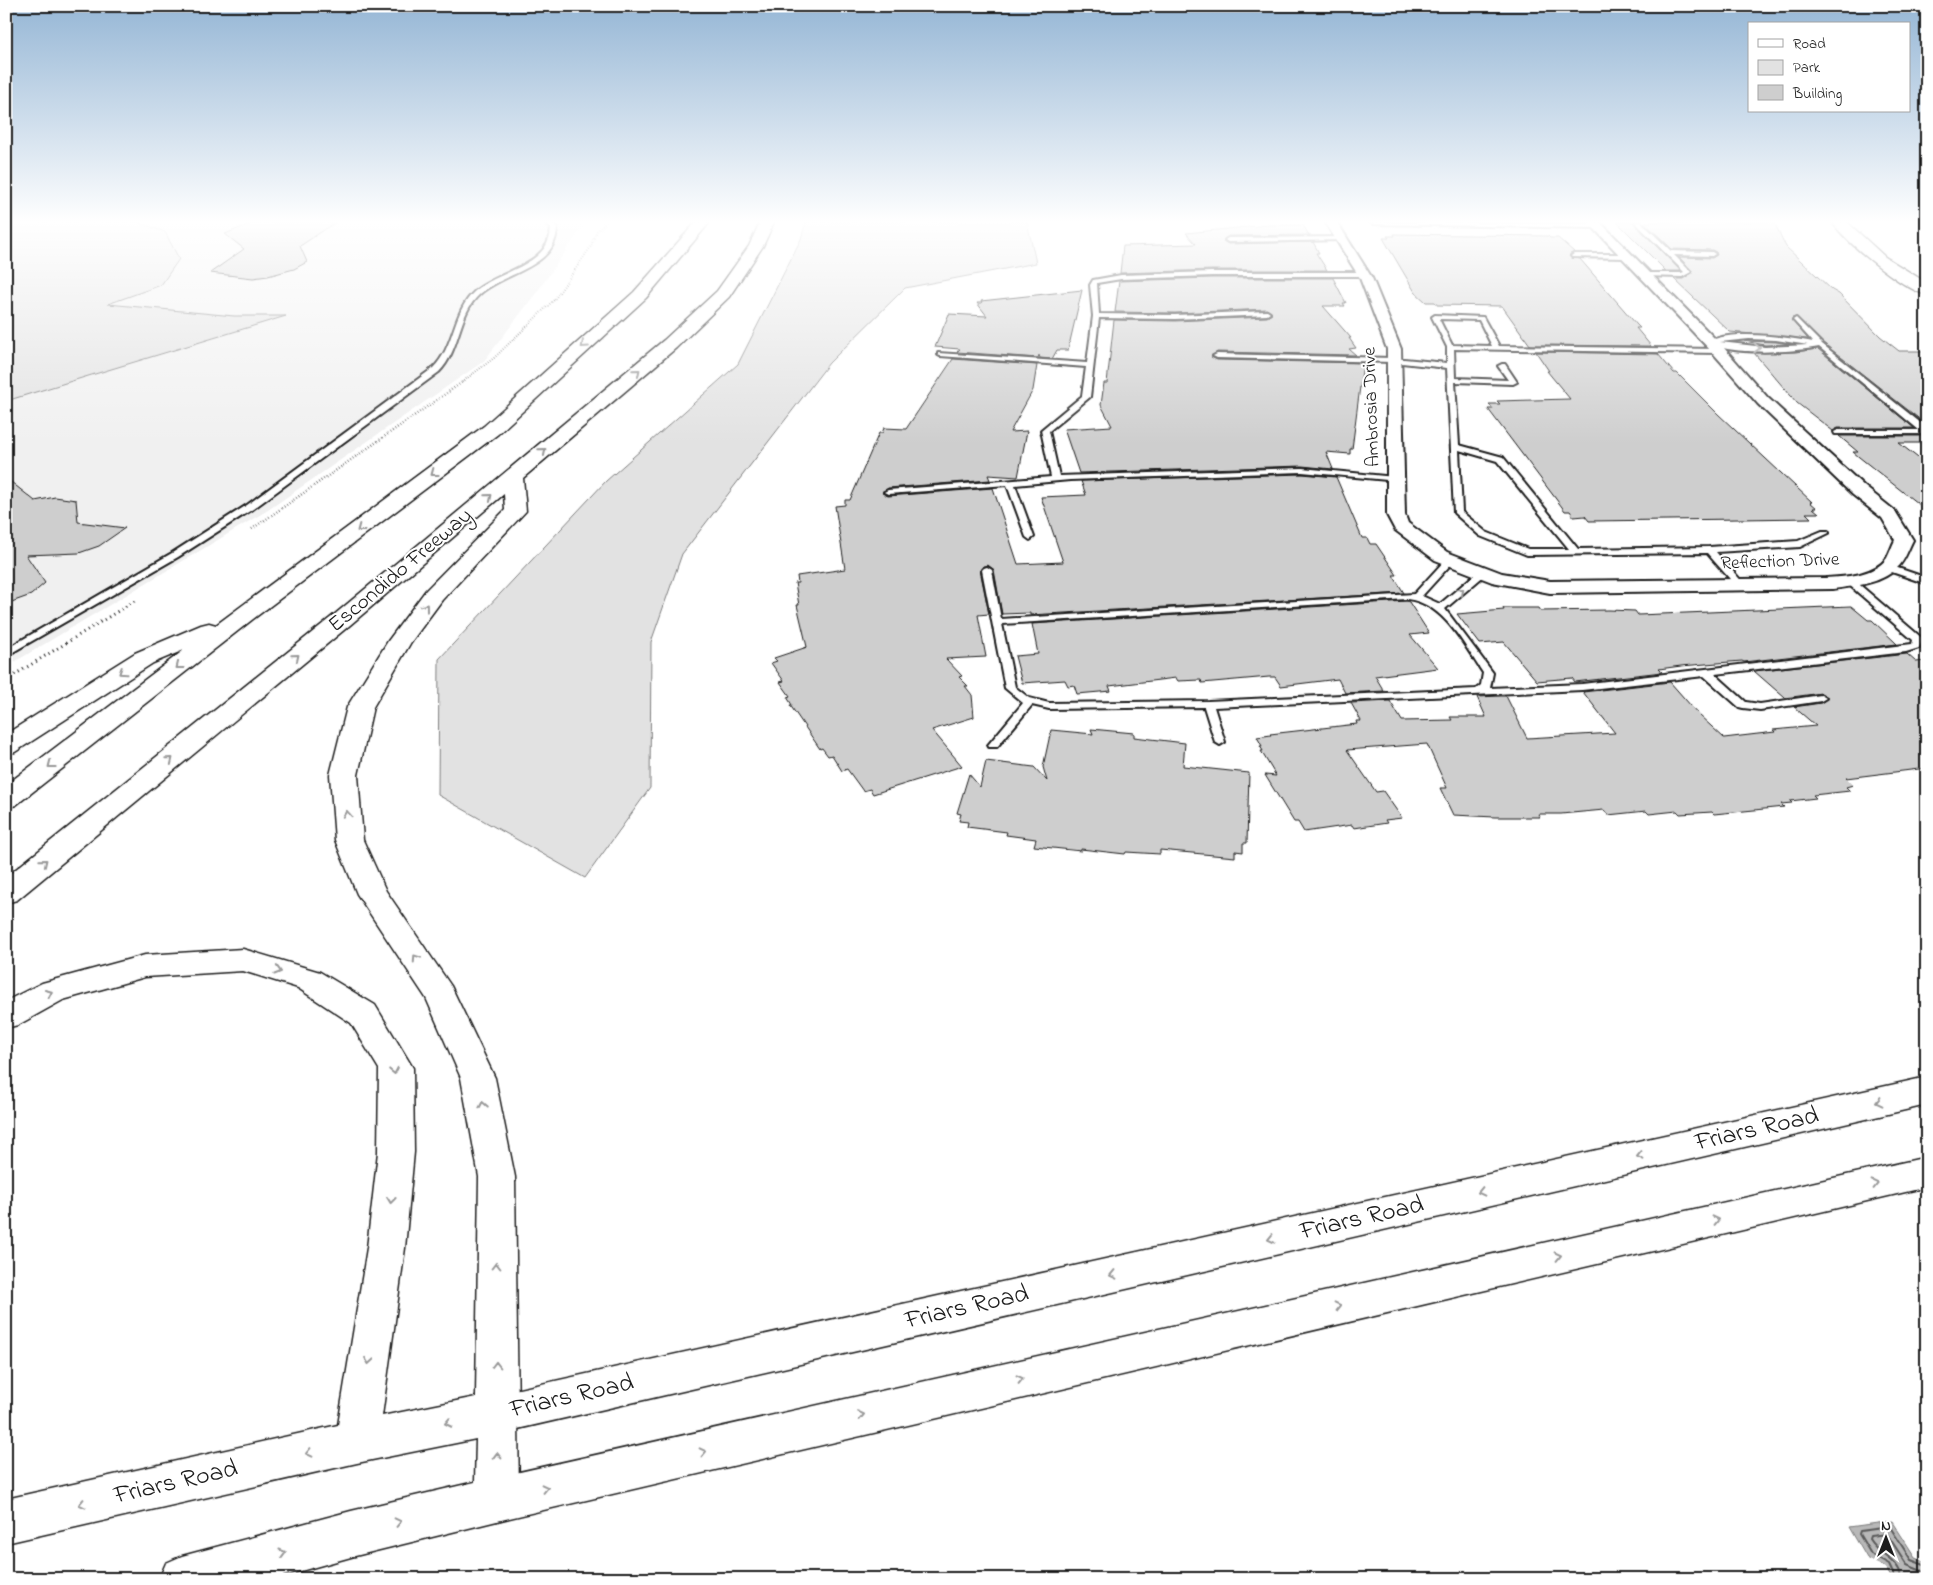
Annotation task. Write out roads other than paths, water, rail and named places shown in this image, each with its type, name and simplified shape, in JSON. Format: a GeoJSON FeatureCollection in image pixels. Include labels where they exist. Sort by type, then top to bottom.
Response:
{"type":"FeatureCollection","features":[{"type":"Feature","properties":{"kind":"main road"},"geometry":{"type":"LineString","coordinates":[[6,799],[245,614],[491,430],[638,296]]}},
{"type":"Feature","properties":{"kind":"main road","name":"Escondido Freeway"},"geometry":{"type":"LineString","coordinates":[[6,893],[342,620],[670,344],[721,296]]}},
{"type":"Feature","properties":{"kind":"main road"},"geometry":{"type":"LineString","coordinates":[[497,1499],[496,1177],[478,1078],[440,994],[372,894],[349,840],[344,775],[360,707],[400,641],[434,595],[516,511],[513,477]]}},
{"type":"Feature","properties":{"kind":"main road"},"geometry":{"type":"LineString","coordinates":[[6,746],[144,658],[245,614]]}},
{"type":"Feature","properties":{"kind":"main road"},"geometry":{"type":"LineString","coordinates":[[6,1016],[53,991],[146,966],[243,960],[309,980],[363,1014],[396,1068],[396,1152],[386,1248],[356,1442]]}},
{"type":"Feature","properties":{"kind":"main road","name":"Friars Road"},"geometry":{"type":"LineString","coordinates":[[6,1521],[356,1442],[496,1414],[1927,1091]]}},
{"type":"Feature","properties":{"kind":"main road"},"geometry":{"type":"LineString","coordinates":[[182,1579],[222,1572],[351,1534],[497,1499],[1927,1172]]}},
{"type":"Feature","properties":{"kind":"street","name":"Ambrosia Drive"},"geometry":{"type":"LineString","coordinates":[[1373,296],[1394,349],[1396,515]]}},
{"type":"Feature","properties":{"kind":"street","name":"Reflection Drive"},"geometry":{"type":"LineString","coordinates":[[1396,515],[1401,526],[1441,556],[1498,578],[1550,587],[1825,584],[1851,582],[1875,574],[1891,564],[1904,540],[1889,515],[1859,491],[1763,401],[1664,296]]}},
{"type":"Feature","properties":{"kind":"lane"},"geometry":{"type":"LineString","coordinates":[[6,652],[176,555],[242,512],[436,370],[446,359],[468,303],[474,296]]}},
{"type":"Feature","properties":{"kind":"lane"},"geometry":{"type":"LineString","coordinates":[[1055,479],[1045,430],[1086,397],[1096,316],[1094,296]]}},
{"type":"Feature","properties":{"kind":"lane"},"geometry":{"type":"LineString","coordinates":[[1096,316],[1175,317],[1267,313]]}},
{"type":"Feature","properties":{"kind":"lane"},"geometry":{"type":"LineString","coordinates":[[1497,348],[1481,318],[1435,317],[1450,346],[1458,513],[1483,534],[1527,552],[1709,550],[1800,544],[1825,533]]}},
{"type":"Feature","properties":{"kind":"lane"},"geometry":{"type":"LineString","coordinates":[[1796,320],[1820,345],[1927,432]]}},
{"type":"Feature","properties":{"kind":"lane"},"geometry":{"type":"LineString","coordinates":[[1450,346],[1497,348],[1714,347],[1801,349],[1820,345]]}},
{"type":"Feature","properties":{"kind":"lane"},"geometry":{"type":"LineString","coordinates":[[940,354],[1090,365]]}},
{"type":"Feature","properties":{"kind":"lane"},"geometry":{"type":"LineString","coordinates":[[1217,356],[1393,360],[1452,366]]}},
{"type":"Feature","properties":{"kind":"lane"},"geometry":{"type":"LineString","coordinates":[[1452,380],[1513,382],[1502,366]]}},
{"type":"Feature","properties":{"kind":"lane"},"geometry":{"type":"LineString","coordinates":[[1838,432],[1927,432]]}},
{"type":"Feature","properties":{"kind":"lane"},"geometry":{"type":"LineString","coordinates":[[1455,446],[1500,458],[1575,551]]}},
{"type":"Feature","properties":{"kind":"lane"},"geometry":{"type":"LineString","coordinates":[[888,492],[1055,479],[1302,470],[1395,479]]}},
{"type":"Feature","properties":{"kind":"lane"},"geometry":{"type":"LineString","coordinates":[[1010,482],[1030,537]]}},
{"type":"Feature","properties":{"kind":"lane"},"geometry":{"type":"LineString","coordinates":[[1709,550],[1740,585]]}},
{"type":"Feature","properties":{"kind":"lane"},"geometry":{"type":"LineString","coordinates":[[1416,597],[1450,560]]}},
{"type":"Feature","properties":{"kind":"lane"},"geometry":{"type":"LineString","coordinates":[[1886,567],[1927,581]]}},
{"type":"Feature","properties":{"kind":"lane"},"geometry":{"type":"LineString","coordinates":[[987,570],[1010,688],[1024,700],[1048,706],[1208,704],[1582,687],[1906,649],[1916,646],[1918,639],[1851,582]]}},
{"type":"Feature","properties":{"kind":"lane"},"geometry":{"type":"LineString","coordinates":[[1440,609],[1483,572]]}},
{"type":"Feature","properties":{"kind":"lane"},"geometry":{"type":"LineString","coordinates":[[996,622],[1407,596],[1416,597],[1424,599],[1440,609],[1488,673],[1486,686],[1478,692]]}},
{"type":"Feature","properties":{"kind":"lane"},"geometry":{"type":"LineString","coordinates":[[1706,672],[1743,705],[1760,707],[1821,698]]}},
{"type":"Feature","properties":{"kind":"lane"},"geometry":{"type":"LineString","coordinates":[[993,745],[1030,701]]}},
{"type":"Feature","properties":{"kind":"lane"},"geometry":{"type":"LineString","coordinates":[[1208,704],[1220,742]]}},
{"type":"Feature","properties":{"kind":"water"},"geometry":{"type":"Polygon","coordinates":[[[1892,1521],[1915,1557],[1927,1562],[1927,1579],[1892,1579],[1885,1567],[1867,1558],[1849,1527],[1892,1521]]]}}]}
